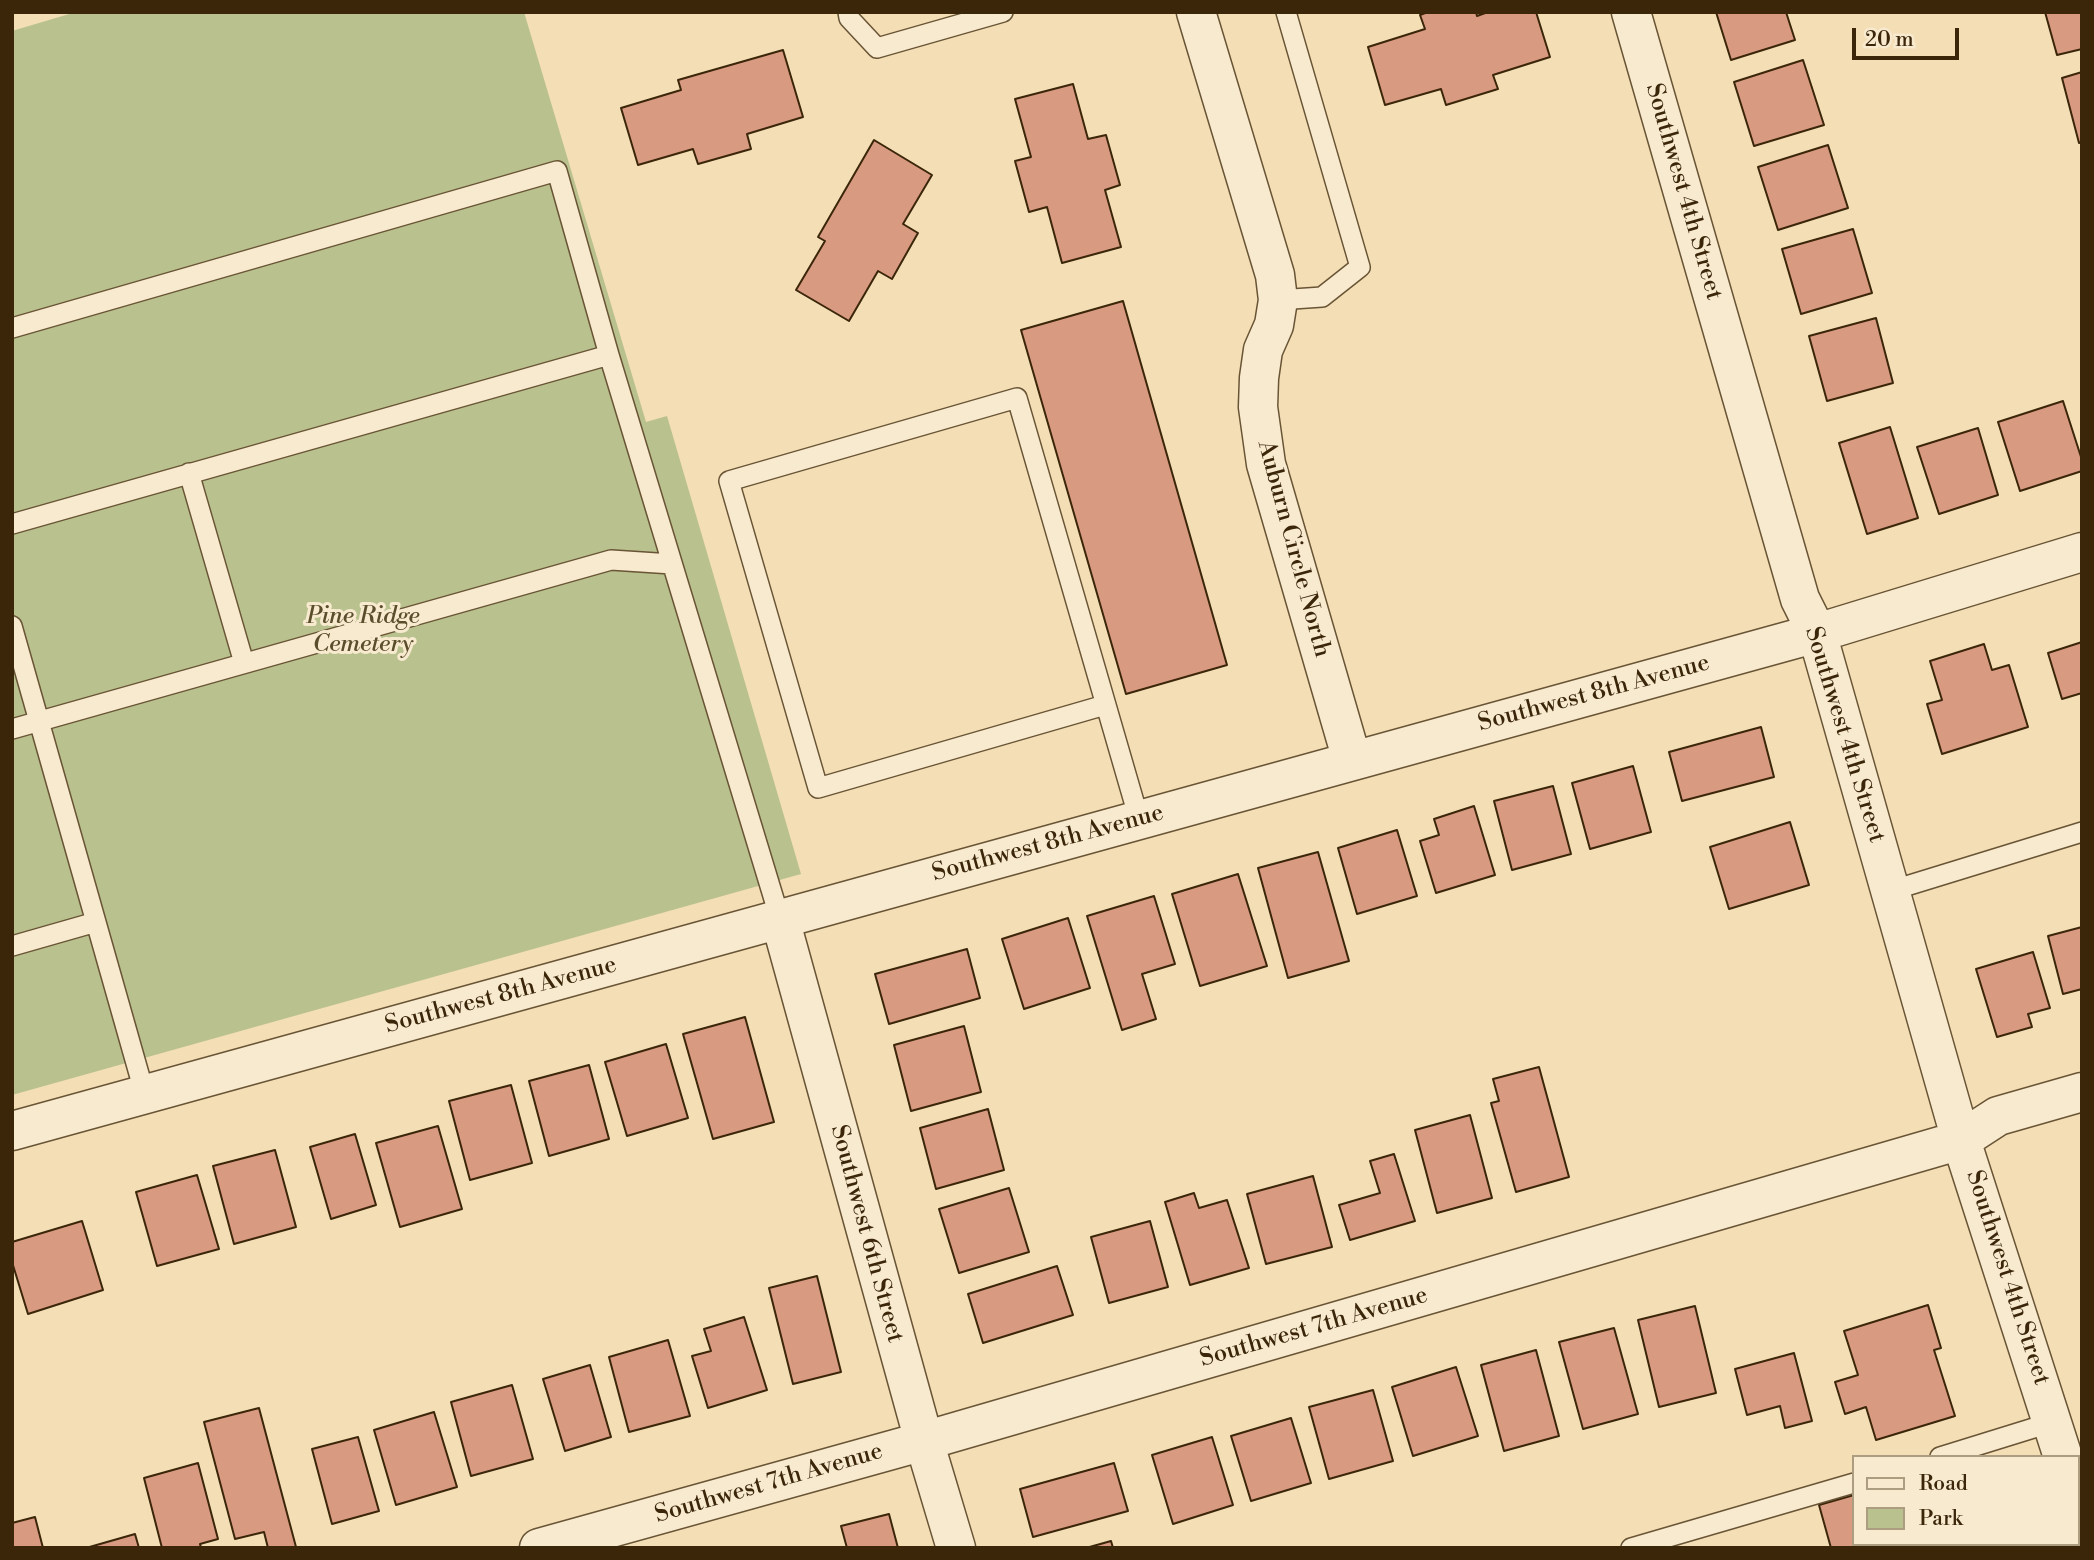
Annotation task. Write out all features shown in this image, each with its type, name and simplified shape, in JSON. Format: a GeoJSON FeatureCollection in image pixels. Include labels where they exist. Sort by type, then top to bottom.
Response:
{"type":"FeatureCollection","features":[{"type":"Feature","properties":{"kind":"street","name":"Auburn Circle North"},"geometry":{"type":"LineString","coordinates":[[1196,12],[1275,275],[1278,300],[1274,325],[1263,349],[1259,378],[1258,407],[1266,464],[1352,760]]}},
{"type":"Feature","properties":{"kind":"street","name":"Southwest 4th Street"},"geometry":{"type":"LineString","coordinates":[[1630,12],[1800,599],[1817,633],[1961,1139],[2058,1439]]}},
{"type":"Feature","properties":{"kind":"street","name":"Southwest 8th Avenue"},"geometry":{"type":"LineString","coordinates":[[12,1131],[1817,633],[2082,552]]}},
{"type":"Feature","properties":{"kind":"street","name":"Southwest 6th Street"},"geometry":{"type":"LineString","coordinates":[[779,919],[956,1548]]}},
{"type":"Feature","properties":{"kind":"street","name":"Southwest 7th Avenue"},"geometry":{"type":"LineString","coordinates":[[539,1548],[924,1441],[1961,1139],[1998,1116],[2082,1092]]}},
{"type":"Feature","properties":{"kind":"lane"},"geometry":{"type":"LineString","coordinates":[[848,12],[849,18],[877,48],[1003,12]]}},
{"type":"Feature","properties":{"kind":"lane"},"geometry":{"type":"LineString","coordinates":[[1278,300],[1322,297],[1360,267],[1286,12]]}},
{"type":"Feature","properties":{"kind":"lane"},"geometry":{"type":"LineString","coordinates":[[12,328],[557,171],[609,355],[779,919]]}},
{"type":"Feature","properties":{"kind":"lane"},"geometry":{"type":"LineString","coordinates":[[12,524],[609,355]]}},
{"type":"Feature","properties":{"kind":"lane"},"geometry":{"type":"LineString","coordinates":[[1105,705],[818,788],[729,481],[1017,398],[1139,819]]}},
{"type":"Feature","properties":{"kind":"lane"},"geometry":{"type":"LineString","coordinates":[[189,473],[244,663]]}},
{"type":"Feature","properties":{"kind":"lane"},"geometry":{"type":"LineString","coordinates":[[12,729],[611,560],[672,564]]}},
{"type":"Feature","properties":{"kind":"lane"},"geometry":{"type":"LineString","coordinates":[[12,626],[145,1095]]}},
{"type":"Feature","properties":{"kind":"lane"},"geometry":{"type":"LineString","coordinates":[[1890,891],[2082,832]]}},
{"type":"Feature","properties":{"kind":"lane"},"geometry":{"type":"LineString","coordinates":[[12,946],[96,922]]}},
{"type":"Feature","properties":{"kind":"lane"},"geometry":{"type":"LineString","coordinates":[[1953,1455],[2058,1439]]}},
{"type":"Feature","properties":{"kind":"lane"},"geometry":{"type":"LineString","coordinates":[[1631,1548],[1853,1483]]}},
{"type":"Feature","properties":{"kind":"green space","name":"Pine Ridge Cemetery"},"geometry":{"type":"Polygon","coordinates":[[[76,12],[524,12],[646,422],[667,416],[801,874],[12,1095],[12,31],[76,12]]]}},
{"type":"Feature","properties":{"kind":"building"},"geometry":{"type":"Polygon","coordinates":[[[1428,12],[1476,12],[1477,16],[1488,12],[1536,12],[1550,57],[1493,75],[1498,89],[1446,105],[1441,89],[1385,105],[1368,47],[1425,29],[1420,15],[1428,12]]]}},
{"type":"Feature","properties":{"kind":"building"},"geometry":{"type":"Polygon","coordinates":[[[1716,12],[1786,12],[1795,40],[1731,60],[1716,12]]]}},
{"type":"Feature","properties":{"kind":"building"},"geometry":{"type":"Polygon","coordinates":[[[2045,12],[2082,12],[2082,49],[2057,55],[2045,12]]]}},
{"type":"Feature","properties":{"kind":"building"},"geometry":{"type":"Polygon","coordinates":[[[783,50],[803,117],[747,134],[751,149],[698,164],[693,149],[638,165],[621,108],[681,90],[678,80],[783,50]]]}},
{"type":"Feature","properties":{"kind":"building"},"geometry":{"type":"Polygon","coordinates":[[[1803,60],[1824,125],[1754,146],[1734,82],[1803,60]]]}},
{"type":"Feature","properties":{"kind":"building"},"geometry":{"type":"Polygon","coordinates":[[[2082,72],[2082,142],[2079,143],[2062,78],[2082,72]]]}},
{"type":"Feature","properties":{"kind":"building"},"geometry":{"type":"Polygon","coordinates":[[[1073,84],[1088,139],[1106,135],[1120,185],[1105,190],[1121,247],[1062,263],[1047,207],[1029,212],[1015,161],[1031,157],[1015,99],[1073,84]]]}},
{"type":"Feature","properties":{"kind":"building"},"geometry":{"type":"Polygon","coordinates":[[[874,140],[932,175],[903,224],[918,233],[892,279],[878,271],[849,321],[796,290],[825,241],[818,237],[874,140]]]}},
{"type":"Feature","properties":{"kind":"building"},"geometry":{"type":"Polygon","coordinates":[[[1828,145],[1848,208],[1778,230],[1758,167],[1828,145]]]}},
{"type":"Feature","properties":{"kind":"building"},"geometry":{"type":"Polygon","coordinates":[[[1853,229],[1872,293],[1801,314],[1782,249],[1853,229]]]}},
{"type":"Feature","properties":{"kind":"building"},"geometry":{"type":"Polygon","coordinates":[[[1123,301],[1227,665],[1126,694],[1021,330],[1123,301]]]}},
{"type":"Feature","properties":{"kind":"building"},"geometry":{"type":"Polygon","coordinates":[[[1876,318],[1893,383],[1827,401],[1809,336],[1876,318]]]}},
{"type":"Feature","properties":{"kind":"building"},"geometry":{"type":"Polygon","coordinates":[[[2063,401],[2082,460],[2082,471],[2020,491],[1998,422],[2063,401]]]}},
{"type":"Feature","properties":{"kind":"building"},"geometry":{"type":"Polygon","coordinates":[[[1890,427],[1918,518],[1867,534],[1839,443],[1890,427]]]}},
{"type":"Feature","properties":{"kind":"building"},"geometry":{"type":"Polygon","coordinates":[[[1978,428],[1998,495],[1939,514],[1917,447],[1978,428]]]}},
{"type":"Feature","properties":{"kind":"building"},"geometry":{"type":"Polygon","coordinates":[[[2082,642],[2082,693],[2062,699],[2048,653],[2082,642]]]}},
{"type":"Feature","properties":{"kind":"building"},"geometry":{"type":"Polygon","coordinates":[[[1984,644],[1992,670],[2009,665],[2028,727],[1942,754],[1927,704],[1942,700],[1930,661],[1984,644]]]}},
{"type":"Feature","properties":{"kind":"building"},"geometry":{"type":"Polygon","coordinates":[[[1761,727],[1774,777],[1682,801],[1669,752],[1761,727]]]}},
{"type":"Feature","properties":{"kind":"building"},"geometry":{"type":"Polygon","coordinates":[[[1633,766],[1651,832],[1590,849],[1572,783],[1633,766]]]}},
{"type":"Feature","properties":{"kind":"building"},"geometry":{"type":"Polygon","coordinates":[[[1553,786],[1571,854],[1512,870],[1494,801],[1553,786]]]}},
{"type":"Feature","properties":{"kind":"building"},"geometry":{"type":"Polygon","coordinates":[[[1474,806],[1495,875],[1436,893],[1420,841],[1439,835],[1434,819],[1474,806]]]}},
{"type":"Feature","properties":{"kind":"building"},"geometry":{"type":"Polygon","coordinates":[[[1790,822],[1809,885],[1729,909],[1710,847],[1790,822]]]}},
{"type":"Feature","properties":{"kind":"building"},"geometry":{"type":"Polygon","coordinates":[[[1397,830],[1417,896],[1357,914],[1338,848],[1397,830]]]}},
{"type":"Feature","properties":{"kind":"building"},"geometry":{"type":"Polygon","coordinates":[[[1318,852],[1349,961],[1288,978],[1258,868],[1318,852]]]}},
{"type":"Feature","properties":{"kind":"building"},"geometry":{"type":"Polygon","coordinates":[[[1238,874],[1267,966],[1200,986],[1172,894],[1238,874]]]}},
{"type":"Feature","properties":{"kind":"building"},"geometry":{"type":"Polygon","coordinates":[[[1154,896],[1175,964],[1142,974],[1156,1019],[1122,1030],[1087,916],[1154,896]]]}},
{"type":"Feature","properties":{"kind":"building"},"geometry":{"type":"Polygon","coordinates":[[[1068,918],[1090,988],[1024,1009],[1002,939],[1068,918]]]}},
{"type":"Feature","properties":{"kind":"building"},"geometry":{"type":"Polygon","coordinates":[[[2082,927],[2082,989],[2063,994],[2048,936],[2082,927]]]}},
{"type":"Feature","properties":{"kind":"building"},"geometry":{"type":"Polygon","coordinates":[[[967,949],[980,998],[889,1024],[875,974],[967,949]]]}},
{"type":"Feature","properties":{"kind":"building"},"geometry":{"type":"Polygon","coordinates":[[[2033,952],[2050,1008],[2028,1014],[2032,1027],[1997,1037],[1976,969],[2033,952]]]}},
{"type":"Feature","properties":{"kind":"building"},"geometry":{"type":"Polygon","coordinates":[[[745,1017],[774,1122],[713,1139],[683,1034],[745,1017]]]}},
{"type":"Feature","properties":{"kind":"building"},"geometry":{"type":"Polygon","coordinates":[[[964,1026],[981,1092],[911,1111],[894,1045],[964,1026]]]}},
{"type":"Feature","properties":{"kind":"building"},"geometry":{"type":"Polygon","coordinates":[[[666,1044],[688,1118],[627,1136],[605,1062],[666,1044]]]}},
{"type":"Feature","properties":{"kind":"building"},"geometry":{"type":"Polygon","coordinates":[[[589,1065],[609,1139],[549,1156],[529,1081],[589,1065]]]}},
{"type":"Feature","properties":{"kind":"building"},"geometry":{"type":"Polygon","coordinates":[[[1539,1067],[1569,1177],[1516,1192],[1491,1103],[1499,1101],[1493,1079],[1539,1067]]]}},
{"type":"Feature","properties":{"kind":"building"},"geometry":{"type":"Polygon","coordinates":[[[511,1085],[532,1163],[470,1180],[449,1101],[511,1085]]]}},
{"type":"Feature","properties":{"kind":"building"},"geometry":{"type":"Polygon","coordinates":[[[988,1109],[1004,1170],[936,1189],[920,1128],[988,1109]]]}},
{"type":"Feature","properties":{"kind":"building"},"geometry":{"type":"Polygon","coordinates":[[[1470,1115],[1492,1198],[1437,1213],[1415,1130],[1470,1115]]]}},
{"type":"Feature","properties":{"kind":"building"},"geometry":{"type":"Polygon","coordinates":[[[438,1126],[462,1209],[400,1227],[376,1143],[438,1126]]]}},
{"type":"Feature","properties":{"kind":"building"},"geometry":{"type":"Polygon","coordinates":[[[355,1134],[376,1205],[331,1219],[310,1147],[355,1134]]]}},
{"type":"Feature","properties":{"kind":"building"},"geometry":{"type":"Polygon","coordinates":[[[275,1150],[296,1227],[234,1244],[213,1166],[275,1150]]]}},
{"type":"Feature","properties":{"kind":"building"},"geometry":{"type":"Polygon","coordinates":[[[1394,1154],[1415,1221],[1350,1240],[1339,1205],[1380,1193],[1370,1161],[1394,1154]]]}},
{"type":"Feature","properties":{"kind":"building"},"geometry":{"type":"Polygon","coordinates":[[[197,1175],[219,1249],[157,1266],[136,1192],[197,1175]]]}},
{"type":"Feature","properties":{"kind":"building"},"geometry":{"type":"Polygon","coordinates":[[[1313,1176],[1332,1247],[1266,1264],[1247,1194],[1313,1176]]]}},
{"type":"Feature","properties":{"kind":"building"},"geometry":{"type":"Polygon","coordinates":[[[1009,1188],[1029,1252],[959,1273],[939,1209],[1009,1188]]]}},
{"type":"Feature","properties":{"kind":"building"},"geometry":{"type":"Polygon","coordinates":[[[1194,1193],[1199,1208],[1227,1200],[1249,1268],[1190,1285],[1165,1202],[1194,1193]]]}},
{"type":"Feature","properties":{"kind":"building"},"geometry":{"type":"Polygon","coordinates":[[[82,1221],[103,1290],[28,1314],[12,1262],[12,1242],[82,1221]]]}},
{"type":"Feature","properties":{"kind":"building"},"geometry":{"type":"Polygon","coordinates":[[[1150,1221],[1168,1287],[1109,1303],[1091,1237],[1150,1221]]]}},
{"type":"Feature","properties":{"kind":"building"},"geometry":{"type":"Polygon","coordinates":[[[1057,1266],[1073,1315],[983,1343],[968,1294],[1057,1266]]]}},
{"type":"Feature","properties":{"kind":"building"},"geometry":{"type":"Polygon","coordinates":[[[817,1276],[841,1372],[793,1384],[769,1288],[817,1276]]]}},
{"type":"Feature","properties":{"kind":"building"},"geometry":{"type":"Polygon","coordinates":[[[1928,1305],[1941,1348],[1934,1350],[1955,1416],[1876,1440],[1866,1407],[1845,1414],[1835,1382],[1858,1375],[1844,1331],[1928,1305]]]}},
{"type":"Feature","properties":{"kind":"building"},"geometry":{"type":"Polygon","coordinates":[[[1695,1306],[1716,1393],[1659,1407],[1638,1320],[1695,1306]]]}},
{"type":"Feature","properties":{"kind":"building"},"geometry":{"type":"Polygon","coordinates":[[[744,1317],[767,1390],[708,1408],[692,1356],[711,1351],[704,1329],[744,1317]]]}},
{"type":"Feature","properties":{"kind":"building"},"geometry":{"type":"Polygon","coordinates":[[[1614,1328],[1638,1414],[1583,1429],[1559,1342],[1614,1328]]]}},
{"type":"Feature","properties":{"kind":"building"},"geometry":{"type":"Polygon","coordinates":[[[668,1340],[690,1416],[629,1432],[609,1357],[668,1340]]]}},
{"type":"Feature","properties":{"kind":"building"},"geometry":{"type":"Polygon","coordinates":[[[1536,1350],[1559,1436],[1504,1451],[1481,1365],[1536,1350]]]}},
{"type":"Feature","properties":{"kind":"building"},"geometry":{"type":"Polygon","coordinates":[[[1794,1353],[1812,1421],[1785,1428],[1780,1406],[1747,1415],[1735,1369],[1794,1353]]]}},
{"type":"Feature","properties":{"kind":"building"},"geometry":{"type":"Polygon","coordinates":[[[590,1365],[611,1437],[565,1451],[543,1379],[590,1365]]]}},
{"type":"Feature","properties":{"kind":"building"},"geometry":{"type":"Polygon","coordinates":[[[1456,1367],[1478,1436],[1413,1456],[1392,1387],[1456,1367]]]}},
{"type":"Feature","properties":{"kind":"building"},"geometry":{"type":"Polygon","coordinates":[[[512,1385],[533,1459],[471,1476],[451,1402],[512,1385]]]}},
{"type":"Feature","properties":{"kind":"building"},"geometry":{"type":"Polygon","coordinates":[[[1373,1390],[1393,1461],[1329,1479],[1309,1407],[1373,1390]]]}},
{"type":"Feature","properties":{"kind":"building"},"geometry":{"type":"Polygon","coordinates":[[[259,1408],[296,1547],[294,1548],[268,1548],[264,1532],[235,1539],[204,1422],[259,1408]]]}},
{"type":"Feature","properties":{"kind":"building"},"geometry":{"type":"Polygon","coordinates":[[[434,1412],[457,1487],[396,1505],[374,1430],[434,1412]]]}},
{"type":"Feature","properties":{"kind":"building"},"geometry":{"type":"Polygon","coordinates":[[[1291,1418],[1311,1483],[1251,1501],[1231,1436],[1291,1418]]]}},
{"type":"Feature","properties":{"kind":"building"},"geometry":{"type":"Polygon","coordinates":[[[358,1437],[379,1511],[332,1524],[312,1449],[358,1437]]]}},
{"type":"Feature","properties":{"kind":"building"},"geometry":{"type":"Polygon","coordinates":[[[1212,1437],[1233,1505],[1173,1524],[1152,1455],[1212,1437]]]}},
{"type":"Feature","properties":{"kind":"building"},"geometry":{"type":"Polygon","coordinates":[[[198,1463],[218,1539],[200,1544],[201,1548],[162,1548],[144,1478],[198,1463]]]}},
{"type":"Feature","properties":{"kind":"building"},"geometry":{"type":"Polygon","coordinates":[[[1114,1463],[1128,1511],[1033,1537],[1020,1489],[1114,1463]]]}},
{"type":"Feature","properties":{"kind":"building"},"geometry":{"type":"Polygon","coordinates":[[[1853,1495],[1853,1546],[1919,1546],[1831,1548],[1819,1505],[1853,1495]]]}},
{"type":"Feature","properties":{"kind":"building"},"geometry":{"type":"Polygon","coordinates":[[[889,1514],[898,1548],[847,1548],[841,1526],[889,1514]]]}},
{"type":"Feature","properties":{"kind":"building"},"geometry":{"type":"Polygon","coordinates":[[[35,1517],[43,1548],[12,1548],[12,1523],[35,1517]]]}},
{"type":"Feature","properties":{"kind":"building"},"geometry":{"type":"Polygon","coordinates":[[[135,1534],[139,1548],[86,1548],[135,1534]]]}},
{"type":"Feature","properties":{"kind":"building"},"geometry":{"type":"Polygon","coordinates":[[[1111,1541],[1113,1548],[1086,1548],[1111,1541]]]}}]}
